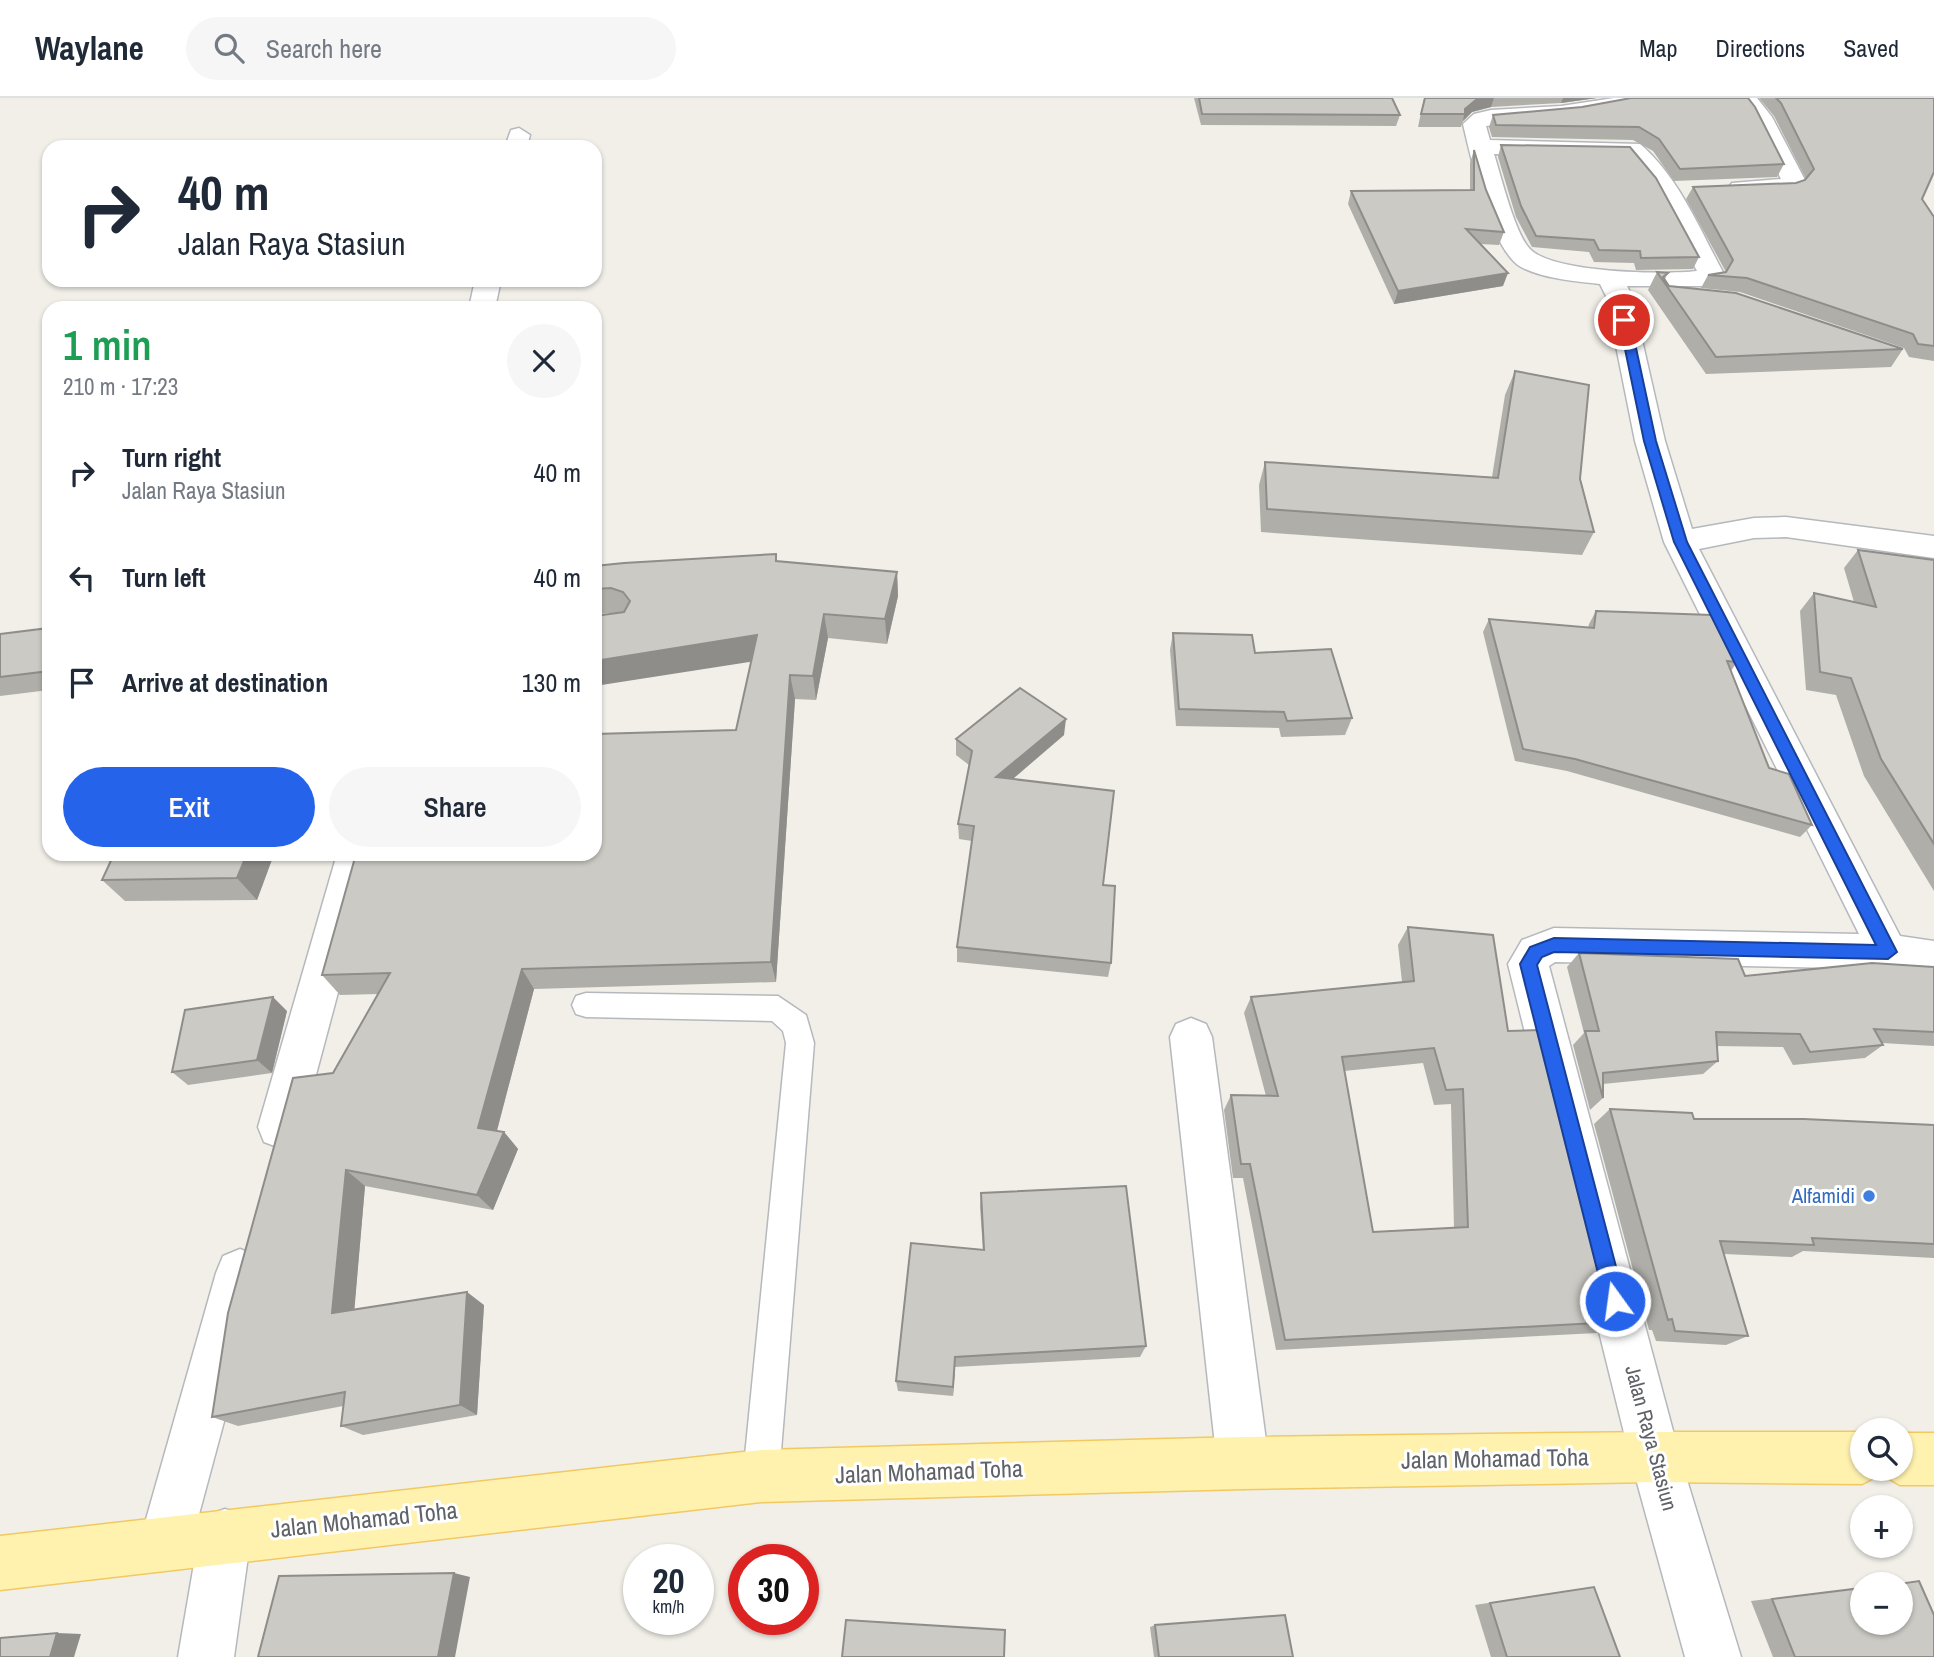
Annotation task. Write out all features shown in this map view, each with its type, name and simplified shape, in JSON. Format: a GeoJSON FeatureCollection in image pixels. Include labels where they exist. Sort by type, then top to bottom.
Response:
{"type":"FeatureCollection","features":[{"type":"Feature","properties":{"kind":"main road","name":"Jalan Mohamad Toha"},"geometry":{"type":"LineString","coordinates":[[0,1563],[225,1535],[761,1476],[1243,1463],[1655,1457],[1850,1458]]}},
{"type":"Feature","properties":{"kind":"main road"},"geometry":{"type":"LineString","coordinates":[[1913,1459],[1934,1459]]}},
{"type":"Feature","properties":{"kind":"street"},"geometry":{"type":"LineString","coordinates":[[1644,98],[1578,111],[1479,119],[1474,130],[1520,256],[1531,262],[1615,288],[1716,298]]}},
{"type":"Feature","properties":{"kind":"street"},"geometry":{"type":"LineString","coordinates":[[1718,190],[1788,186],[1793,180],[1761,117],[1746,98]]}},
{"type":"Feature","properties":{"kind":"street"},"geometry":{"type":"LineString","coordinates":[[1480,147],[1632,149],[1643,155],[1711,274],[1701,279],[1615,288]]}},
{"type":"Feature","properties":{"kind":"street"},"geometry":{"type":"LineString","coordinates":[[1665,191],[1691,190]]}},
{"type":"Feature","properties":{"kind":"street"},"geometry":{"type":"LineString","coordinates":[[1615,288],[1650,441],[1680,542],[1888,952],[1934,958]]}},
{"type":"Feature","properties":{"kind":"street"},"geometry":{"type":"LineString","coordinates":[[1680,542],[1754,528],[1786,527],[1934,547]]}},
{"type":"Feature","properties":{"kind":"street"},"geometry":{"type":"LineString","coordinates":[[268,1172],[354,861]]}},
{"type":"Feature","properties":{"kind":"street","name":"Jalan Raya Stasiun"},"geometry":{"type":"LineString","coordinates":[[1713,1657],[1655,1457],[1528,964],[1536,952],[1554,945],[1888,952]]}},
{"type":"Feature","properties":{"kind":"street"},"geometry":{"type":"LineString","coordinates":[[1191,1037],[1243,1463]]}},
{"type":"Feature","properties":{"kind":"street"},"geometry":{"type":"LineString","coordinates":[[165,1544],[249,1239]]}},
{"type":"Feature","properties":{"kind":"street"},"geometry":{"type":"LineString","coordinates":[[206,1657],[225,1535]]}},
{"type":"Feature","properties":{"kind":"lane"},"geometry":{"type":"LineString","coordinates":[[586,1005],[778,1009],[796,1024],[800,1043],[761,1476]]}},
{"type":"Feature","properties":{"kind":"building"},"geometry":{"type":"Polygon","coordinates":[[[1199,98],[1392,98],[1400,115],[1202,114],[1199,98]]]}},
{"type":"Feature","properties":{"kind":"building"},"geometry":{"type":"Polygon","coordinates":[[[1425,98],[1482,98],[1465,109],[1465,114],[1421,114],[1425,98]]]}},
{"type":"Feature","properties":{"kind":"building"},"geometry":{"type":"Polygon","coordinates":[[[1631,98],[1748,98],[1784,164],[1680,169],[1659,139],[1639,127],[1496,125],[1493,115],[1582,107],[1631,98]]]}},
{"type":"Feature","properties":{"kind":"building"},"geometry":{"type":"Polygon","coordinates":[[[1776,98],[1934,98],[1934,172],[1922,199],[1934,217],[1934,346],[1918,344],[1913,334],[1747,278],[1708,275],[1726,272],[1733,260],[1693,187],[1796,183],[1805,180],[1814,169],[1776,98]]]}},
{"type":"Feature","properties":{"kind":"building"},"geometry":{"type":"Polygon","coordinates":[[[1501,145],[1630,147],[1656,178],[1699,257],[1641,258],[1640,251],[1599,250],[1594,240],[1536,236],[1521,206],[1501,145]]]}},
{"type":"Feature","properties":{"kind":"building"},"geometry":{"type":"Polygon","coordinates":[[[1474,150],[1486,190],[1504,232],[1466,229],[1508,273],[1398,291],[1351,191],[1474,190],[1474,150]]]}},
{"type":"Feature","properties":{"kind":"building"},"geometry":{"type":"Polygon","coordinates":[[[1657,272],[1668,273],[1663,277],[1669,286],[1736,293],[1903,349],[1716,357],[1657,272]]]}},
{"type":"Feature","properties":{"kind":"building"},"geometry":{"type":"Polygon","coordinates":[[[1515,371],[1589,385],[1580,479],[1594,532],[1267,509],[1265,462],[1498,478],[1515,371]]]}},
{"type":"Feature","properties":{"kind":"building"},"geometry":{"type":"Polygon","coordinates":[[[1858,550],[1934,560],[1934,844],[1881,759],[1851,678],[1820,672],[1814,593],[1876,607],[1858,550]]]}},
{"type":"Feature","properties":{"kind":"building"},"geometry":{"type":"Polygon","coordinates":[[[776,554],[776,561],[897,572],[885,619],[824,614],[813,676],[790,675],[771,962],[522,969],[478,1128],[504,1132],[477,1195],[346,1170],[332,1313],[467,1292],[460,1405],[341,1426],[345,1392],[212,1417],[228,1313],[293,1078],[333,1073],[390,973],[322,975],[354,861],[602,861],[602,734],[736,730],[757,635],[602,660],[602,615],[624,612],[630,601],[623,592],[602,589],[602,565],[776,554]]]}},
{"type":"Feature","properties":{"kind":"building"},"geometry":{"type":"Polygon","coordinates":[[[1596,611],[1712,615],[1737,662],[1727,661],[1769,768],[1789,774],[1812,825],[1575,759],[1523,749],[1489,619],[1594,628],[1596,611]]]}},
{"type":"Feature","properties":{"kind":"building"},"geometry":{"type":"Polygon","coordinates":[[[42,629],[42,672],[0,677],[0,634],[42,629]]]}},
{"type":"Feature","properties":{"kind":"building"},"geometry":{"type":"Polygon","coordinates":[[[1173,633],[1252,635],[1255,653],[1331,649],[1352,718],[1287,721],[1284,712],[1179,709],[1173,633]]]}},
{"type":"Feature","properties":{"kind":"building"},"geometry":{"type":"Polygon","coordinates":[[[1020,688],[1066,719],[996,777],[1114,791],[1103,885],[1115,886],[1111,963],[957,947],[974,826],[958,824],[972,751],[956,739],[1020,688]]]}},
{"type":"Feature","properties":{"kind":"building"},"geometry":{"type":"Polygon","coordinates":[[[111,861],[244,861],[237,878],[102,880],[111,861]]]}},
{"type":"Feature","properties":{"kind":"building"},"geometry":{"type":"Polygon","coordinates":[[[1408,927],[1493,935],[1508,1031],[1540,1030],[1614,1322],[1285,1340],[1250,1164],[1241,1164],[1231,1095],[1278,1096],[1251,997],[1414,981],[1408,927]],[[1434,1048],[1342,1057],[1373,1232],[1468,1227],[1463,1089],[1446,1090],[1434,1048]]]}},
{"type":"Feature","properties":{"kind":"building"},"geometry":{"type":"Polygon","coordinates":[[[1579,953],[1738,959],[1745,976],[1872,963],[1934,967],[1934,1032],[1874,1029],[1883,1045],[1810,1052],[1800,1034],[1716,1032],[1718,1061],[1603,1073],[1603,1098],[1585,1031],[1599,1031],[1579,953]]]}},
{"type":"Feature","properties":{"kind":"building"},"geometry":{"type":"Polygon","coordinates":[[[273,997],[257,1060],[172,1072],[185,1010],[273,997]]]}},
{"type":"Feature","properties":{"kind":"building"},"geometry":{"type":"Polygon","coordinates":[[[1610,1109],[1692,1113],[1694,1119],[1804,1119],[1934,1125],[1934,1244],[1812,1238],[1814,1245],[1720,1241],[1748,1336],[1675,1331],[1672,1319],[1668,1320],[1610,1109]]]}},
{"type":"Feature","properties":{"kind":"building"},"geometry":{"type":"Polygon","coordinates":[[[1126,1186],[1146,1346],[955,1357],[953,1387],[896,1381],[911,1243],[984,1250],[981,1193],[1126,1186]]]}},
{"type":"Feature","properties":{"kind":"building"},"geometry":{"type":"Polygon","coordinates":[[[454,1573],[438,1657],[258,1657],[279,1576],[454,1573]]]}},
{"type":"Feature","properties":{"kind":"building"},"geometry":{"type":"Polygon","coordinates":[[[1919,1581],[1934,1615],[1934,1657],[1795,1657],[1772,1599],[1850,1589],[1850,1635],[1913,1635],[1913,1582],[1919,1581]]]}},
{"type":"Feature","properties":{"kind":"building"},"geometry":{"type":"Polygon","coordinates":[[[1594,1587],[1620,1657],[1507,1657],[1490,1603],[1594,1587]]]}},
{"type":"Feature","properties":{"kind":"building"},"geometry":{"type":"Polygon","coordinates":[[[1285,1615],[1293,1657],[1159,1657],[1155,1625],[1285,1615]]]}},
{"type":"Feature","properties":{"kind":"building"},"geometry":{"type":"Polygon","coordinates":[[[846,1620],[1005,1630],[1004,1657],[842,1657],[846,1620]]]}},
{"type":"Feature","properties":{"kind":"building"},"geometry":{"type":"Polygon","coordinates":[[[57,1633],[50,1657],[0,1657],[0,1638],[57,1633]]]}},
{"type":"Feature","properties":{"kind":"place","name":"Alfamidi"},"geometry":{"type":"Point","coordinates":[1869,1196]}},
{"type":"Feature","properties":{"kind":"route"},"geometry":{"type":"LineString","coordinates":[[1615,1301],[1528,964],[1536,952],[1554,945],[1888,952],[1802,776],[1680,542],[1650,441],[1624,320]]}}]}
